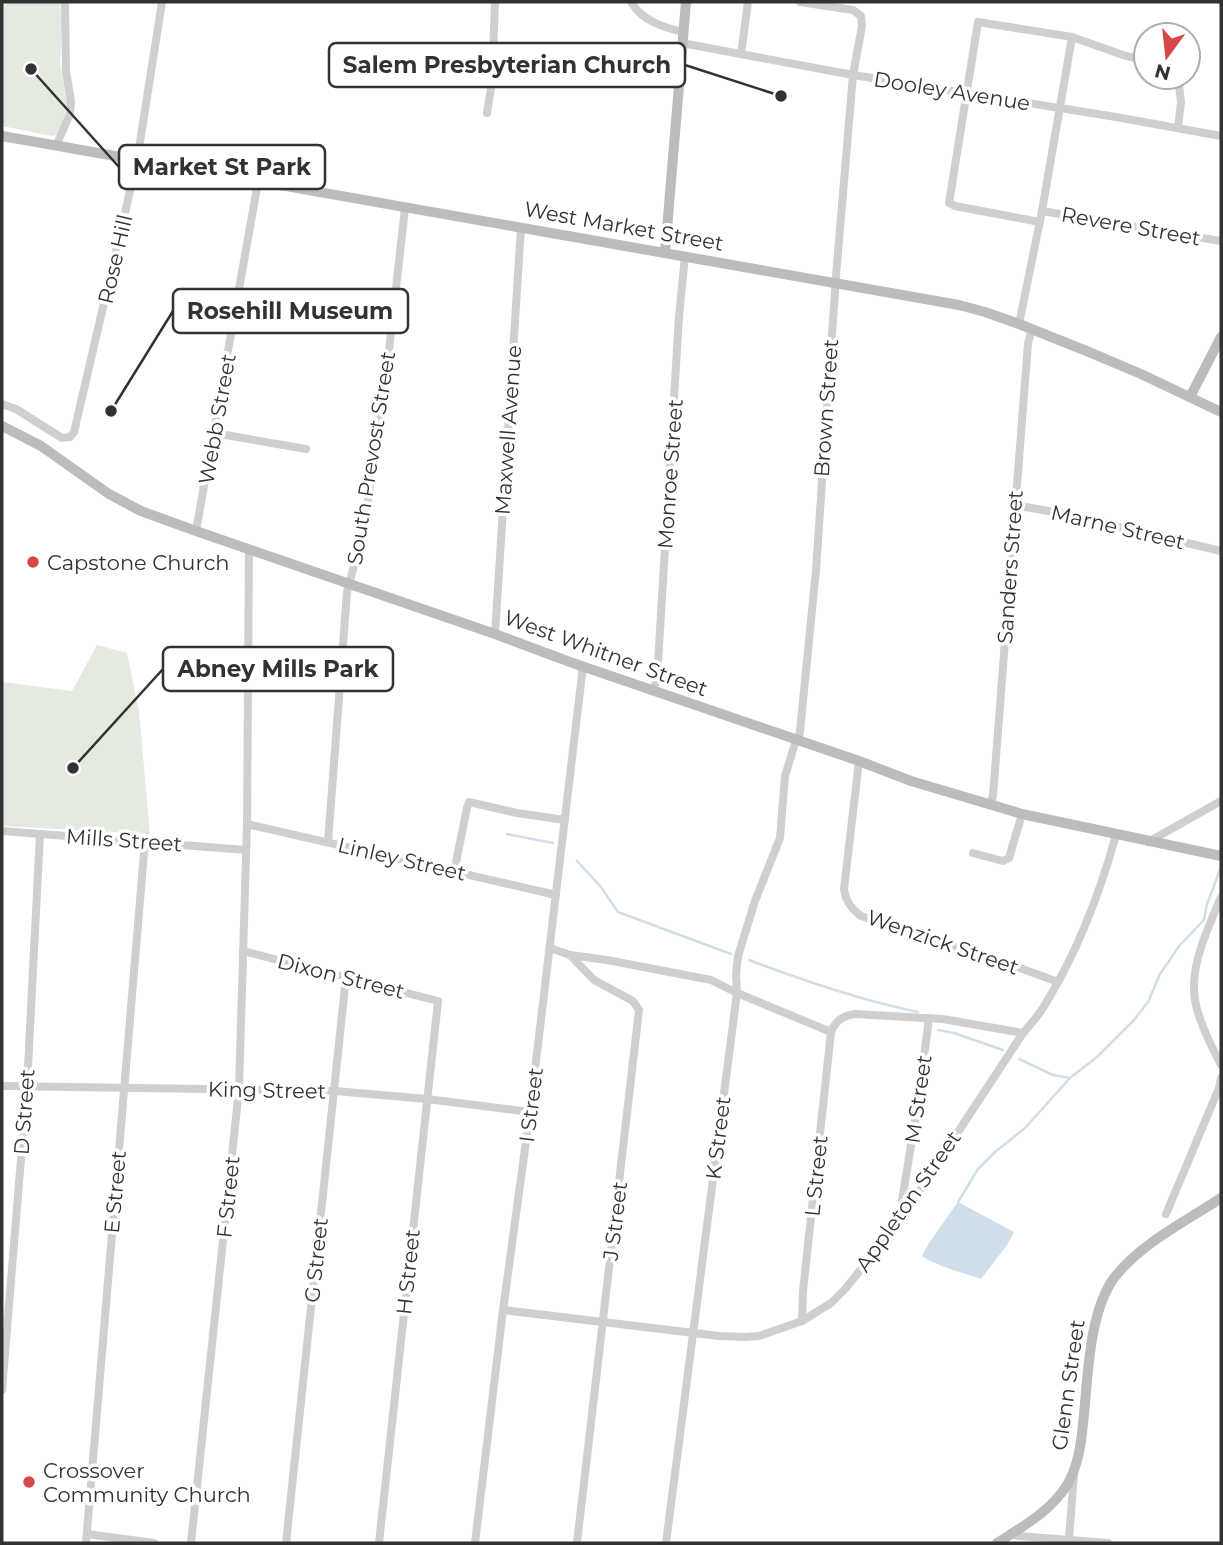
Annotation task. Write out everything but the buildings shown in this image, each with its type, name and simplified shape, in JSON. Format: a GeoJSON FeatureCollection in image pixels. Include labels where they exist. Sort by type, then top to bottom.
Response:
{"type":"FeatureCollection","features":[{"type":"Feature","properties":{"kind":"street"},"geometry":{"type":"LineString","coordinates":[[56,146],[70,114],[71,101],[66,72],[65,2]]}},
{"type":"Feature","properties":{"kind":"street","name":"Rose Hill"},"geometry":{"type":"LineString","coordinates":[[2,404],[16,409],[62,438],[69,437],[74,432],[137,161],[162,2]]}},
{"type":"Feature","properties":{"kind":"street"},"geometry":{"type":"LineString","coordinates":[[487,113],[492,82],[495,2]]}},
{"type":"Feature","properties":{"kind":"street","name":"Dooley Avenue"},"geometry":{"type":"LineString","coordinates":[[631,2],[645,18],[683,38],[741,54],[1221,136]]}},
{"type":"Feature","properties":{"kind":"street"},"geometry":{"type":"LineString","coordinates":[[665,253],[685,2]]}},
{"type":"Feature","properties":{"kind":"street"},"geometry":{"type":"LineString","coordinates":[[741,54],[748,2]]}},
{"type":"Feature","properties":{"kind":"street","name":"Brown Street"},"geometry":{"type":"LineString","coordinates":[[797,740],[816,570],[835,283],[853,75],[862,26],[861,16],[853,10],[800,2]]}},
{"type":"Feature","properties":{"kind":"street"},"geometry":{"type":"LineString","coordinates":[[966,93],[978,22],[1072,37],[1132,57]]}},
{"type":"Feature","properties":{"kind":"street"},"geometry":{"type":"LineString","coordinates":[[1018,324],[1040,222],[1072,37]]}},
{"type":"Feature","properties":{"kind":"street"},"geometry":{"type":"LineString","coordinates":[[1178,128],[1180,91]]}},
{"type":"Feature","properties":{"kind":"street","name":"Revere Street"},"geometry":{"type":"LineString","coordinates":[[966,93],[949,203],[1040,222]]}},
{"type":"Feature","properties":{"kind":"street","name":"West Market Street"},"geometry":{"type":"LineString","coordinates":[[2,136],[959,305],[1032,329],[1141,374],[1221,412]]}},
{"type":"Feature","properties":{"kind":"street","name":"Webb Street"},"geometry":{"type":"LineString","coordinates":[[196,531],[258,182]]}},
{"type":"Feature","properties":{"kind":"street","name":"South Prevost Street"},"geometry":{"type":"LineString","coordinates":[[328,842],[349,584],[364,527],[372,476],[405,208]]}},
{"type":"Feature","properties":{"kind":"street","name":"Revere Street"},"geometry":{"type":"LineString","coordinates":[[1042,211],[1221,241]]}},
{"type":"Feature","properties":{"kind":"street","name":"Maxwell Avenue"},"geometry":{"type":"LineString","coordinates":[[495,634],[521,227]]}},
{"type":"Feature","properties":{"kind":"street","name":"Monroe Street"},"geometry":{"type":"LineString","coordinates":[[653,691],[657,680],[685,256]]}},
{"type":"Feature","properties":{"kind":"street","name":"Sanders Street"},"geometry":{"type":"LineString","coordinates":[[990,805],[993,796],[1027,343],[1032,329]]}},
{"type":"Feature","properties":{"kind":"street"},"geometry":{"type":"LineString","coordinates":[[1190,397],[1221,337]]}},
{"type":"Feature","properties":{"kind":"street","name":"West Whitner Street"},"geometry":{"type":"LineString","coordinates":[[2,426],[41,446],[109,494],[141,511],[249,550],[990,805],[1116,835],[1221,856]]}},
{"type":"Feature","properties":{"kind":"street"},"geometry":{"type":"LineString","coordinates":[[214,433],[306,449]]}},
{"type":"Feature","properties":{"kind":"street","name":"Marne Street"},"geometry":{"type":"LineString","coordinates":[[1014,505],[1060,513],[1221,551]]}},
{"type":"Feature","properties":{"kind":"street","name":"F Street"},"geometry":{"type":"LineString","coordinates":[[191,1543],[239,1089],[247,824],[249,550]]}},
{"type":"Feature","properties":{"kind":"street","name":"I Street"},"geometry":{"type":"LineString","coordinates":[[475,1543],[583,666]]}},
{"type":"Feature","properties":{"kind":"street","name":"K Street"},"geometry":{"type":"LineString","coordinates":[[666,1543],[737,993],[738,956],[755,901],[780,838],[785,776],[797,740]]}},
{"type":"Feature","properties":{"kind":"street","name":"Wenzick Street"},"geometry":{"type":"LineString","coordinates":[[859,761],[844,889],[845,900],[850,908],[862,916],[1058,982]]}},
{"type":"Feature","properties":{"kind":"street"},"geometry":{"type":"LineString","coordinates":[[454,872],[470,802],[565,820]]}},
{"type":"Feature","properties":{"kind":"street"},"geometry":{"type":"LineString","coordinates":[[1148,842],[1221,802]]}},
{"type":"Feature","properties":{"kind":"street"},"geometry":{"type":"LineString","coordinates":[[974,853],[1003,861],[1009,858],[1022,814]]}},
{"type":"Feature","properties":{"kind":"street","name":"Linley Street"},"geometry":{"type":"LineString","coordinates":[[247,824],[556,895]]}},
{"type":"Feature","properties":{"kind":"street","name":"Mills Street"},"geometry":{"type":"LineString","coordinates":[[2,831],[246,849]]}},
{"type":"Feature","properties":{"kind":"street","name":"D Street"},"geometry":{"type":"LineString","coordinates":[[2,1390],[27,1086],[40,834]]}},
{"type":"Feature","properties":{"kind":"street","name":"Appleton Street"},"geometry":{"type":"LineString","coordinates":[[503,1310],[746,1337],[759,1336],[802,1321],[831,1303],[899,1222],[1023,1033],[1045,1006],[1078,942],[1107,869],[1116,835]]}},
{"type":"Feature","properties":{"kind":"street","name":"E Street"},"geometry":{"type":"LineString","coordinates":[[87,1539],[145,841]]}},
{"type":"Feature","properties":{"kind":"street"},"geometry":{"type":"LineString","coordinates":[[1221,897],[1205,936],[1194,984],[1196,1007],[1221,1065]]}},
{"type":"Feature","properties":{"kind":"street","name":"J Street"},"geometry":{"type":"LineString","coordinates":[[550,948],[570,955],[594,980],[633,1002],[639,1010],[577,1543]]}},
{"type":"Feature","properties":{"kind":"street","name":"Dixon Street"},"geometry":{"type":"LineString","coordinates":[[243,951],[438,1000]]}},
{"type":"Feature","properties":{"kind":"street"},"geometry":{"type":"LineString","coordinates":[[570,955],[711,980],[831,1032],[842,1017],[855,1014],[929,1018],[1023,1033]]}},
{"type":"Feature","properties":{"kind":"street","name":"G Street"},"geometry":{"type":"LineString","coordinates":[[286,1543],[346,977]]}},
{"type":"Feature","properties":{"kind":"street","name":"H Street"},"geometry":{"type":"LineString","coordinates":[[379,1543],[438,1000]]}},
{"type":"Feature","properties":{"kind":"street","name":"M Street"},"geometry":{"type":"LineString","coordinates":[[899,1222],[929,1018]]}},
{"type":"Feature","properties":{"kind":"street","name":"L Street"},"geometry":{"type":"LineString","coordinates":[[802,1321],[831,1032]]}},
{"type":"Feature","properties":{"kind":"street"},"geometry":{"type":"LineString","coordinates":[[1166,1214],[1221,1078]]}},
{"type":"Feature","properties":{"kind":"street","name":"King Street"},"geometry":{"type":"LineString","coordinates":[[2,1086],[335,1091],[530,1112]]}},
{"type":"Feature","properties":{"kind":"street","name":"Glenn Street"},"geometry":{"type":"LineString","coordinates":[[1069,1539],[1075,1468],[1081,1444],[1093,1334],[1100,1303],[1114,1278],[1139,1252],[1221,1198]]}},
{"type":"Feature","properties":{"kind":"street","name":"Glenn Street"},"geometry":{"type":"LineString","coordinates":[[997,1543],[1016,1538],[1067,1486],[1075,1468]]}},
{"type":"Feature","properties":{"kind":"street"},"geometry":{"type":"LineString","coordinates":[[1016,1538],[1108,1543]]}},
{"type":"Feature","properties":{"kind":"street"},"geometry":{"type":"LineString","coordinates":[[87,1539],[148,1543]]}},
{"type":"Feature","properties":{"kind":"shaded area"},"geometry":{"type":"Polygon","coordinates":[[[2,2],[60,2],[60,64],[68,103],[57,135],[2,126],[2,2]]]}},
{"type":"Feature","properties":{"kind":"shaded area"},"geometry":{"type":"Polygon","coordinates":[[[97,645],[127,653],[139,711],[150,834],[2,826],[2,682],[72,691],[97,645]]]}},
{"type":"Feature","properties":{"kind":"shaded area"},"geometry":{"type":"Polygon","coordinates":[[[958,1202],[1014,1232],[981,1279],[922,1256],[958,1202]]]}},
{"type":"Feature","properties":{"kind":"waterway"},"geometry":{"type":"LineString","coordinates":[[507,834],[553,843]]}},
{"type":"Feature","properties":{"kind":"waterway"},"geometry":{"type":"LineString","coordinates":[[577,861],[601,887],[618,912],[731,954]]}},
{"type":"Feature","properties":{"kind":"waterway"},"geometry":{"type":"LineString","coordinates":[[958,1202],[978,1169],[1025,1128],[1070,1078],[1097,1057],[1134,1020],[1148,1002],[1160,974],[1180,945],[1204,920],[1220,870]]}},
{"type":"Feature","properties":{"kind":"waterway"},"geometry":{"type":"LineString","coordinates":[[749,960],[832,989],[918,1012]]}},
{"type":"Feature","properties":{"kind":"waterway"},"geometry":{"type":"LineString","coordinates":[[938,1030],[1003,1050]]}},
{"type":"Feature","properties":{"kind":"waterway"},"geometry":{"type":"LineString","coordinates":[[1019,1059],[1053,1075],[1070,1078]]}},
{"type":"Feature","properties":{"kind":"place","name":"Market St Park"},"geometry":{"type":"Point","coordinates":[31,69]}},
{"type":"Feature","properties":{"kind":"place","name":"Salem Presbyterian Church"},"geometry":{"type":"Point","coordinates":[781,96]}},
{"type":"Feature","properties":{"kind":"place","name":"Rosehill Museum"},"geometry":{"type":"Point","coordinates":[111,411]}},
{"type":"Feature","properties":{"kind":"place","name":"Capstone Church"},"geometry":{"type":"Point","coordinates":[33,562]}},
{"type":"Feature","properties":{"kind":"place","name":"Abney Mills Park"},"geometry":{"type":"Point","coordinates":[73,768]}},
{"type":"Feature","properties":{"kind":"place","name":"Crossover Community Church"},"geometry":{"type":"Point","coordinates":[29,1482]}}]}
